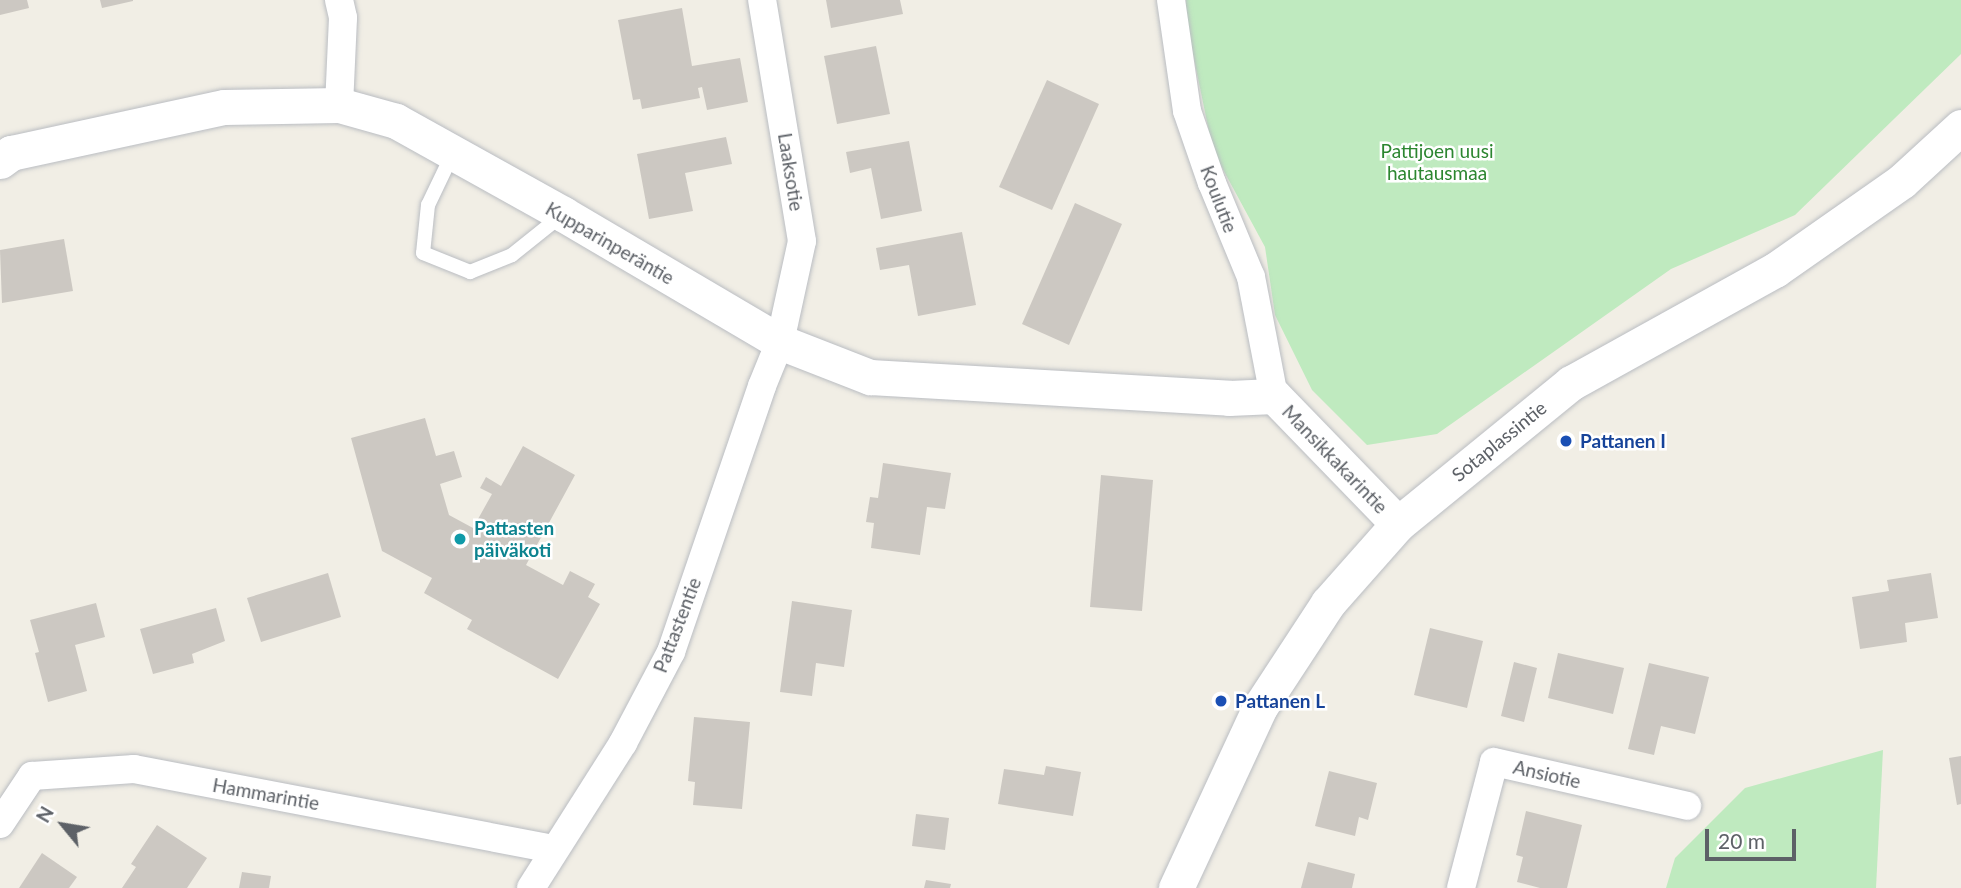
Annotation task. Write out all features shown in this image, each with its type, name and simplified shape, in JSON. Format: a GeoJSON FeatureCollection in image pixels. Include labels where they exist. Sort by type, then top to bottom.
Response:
{"type":"FeatureCollection","features":[{"type":"Feature","properties":{"kind":"street"},"geometry":{"type":"LineString","coordinates":[[339,0],[343,18],[339,105]]}},
{"type":"Feature","properties":{"kind":"street","name":"Laaksotie"},"geometry":{"type":"LineString","coordinates":[[762,0],[802,241],[780,342]]}},
{"type":"Feature","properties":{"kind":"street","name":"Koulutie"},"geometry":{"type":"LineString","coordinates":[[1171,0],[1187,111],[1212,183],[1251,277],[1275,396]]}},
{"type":"Feature","properties":{"kind":"street","name":"Kupparinperäntie"},"geometry":{"type":"LineString","coordinates":[[0,161],[11,153],[224,107],[339,105],[396,121],[452,155],[563,214],[780,342],[870,377],[1229,398]]}},
{"type":"Feature","properties":{"kind":"street","name":"Sotaplassintie"},"geometry":{"type":"LineString","coordinates":[[1176,888],[1260,707],[1328,603],[1398,524],[1571,383],[1775,270],[1902,181],[1961,127]]}},
{"type":"Feature","properties":{"kind":"street","name":"Pattastentie"},"geometry":{"type":"LineString","coordinates":[[531,888],[623,743],[671,652],[762,386],[780,342]]}},
{"type":"Feature","properties":{"kind":"street","name":"Mansikkakarintie"},"geometry":{"type":"LineString","coordinates":[[1229,398],[1275,396],[1398,524]]}},
{"type":"Feature","properties":{"kind":"street","name":"Ansiotie"},"geometry":{"type":"LineString","coordinates":[[1461,888],[1494,762],[1687,806]]}},
{"type":"Feature","properties":{"kind":"street","name":"Hammarintie"},"geometry":{"type":"LineString","coordinates":[[0,824],[33,776],[134,769],[554,849]]}},
{"type":"Feature","properties":{"kind":"lane"},"geometry":{"type":"LineString","coordinates":[[452,155],[428,205],[423,253],[470,272],[512,255],[563,214]]}},
{"type":"Feature","properties":{"kind":"green space","name":"Pattijoen uusi hautausmaa"},"geometry":{"type":"Polygon","coordinates":[[[1186,0],[1961,0],[1961,54],[1795,215],[1671,269],[1437,434],[1367,445],[1312,390],[1275,315],[1265,247],[1213,151],[1186,20],[1186,0]]]}},
{"type":"Feature","properties":{"kind":"green space"},"geometry":{"type":"Polygon","coordinates":[[[1883,750],[1876,888],[1666,888],[1675,858],[1745,788],[1883,750]]]}},
{"type":"Feature","properties":{"kind":"building"},"geometry":{"type":"Polygon","coordinates":[[[0,0],[27,0],[29,8],[0,15],[0,0]]]}},
{"type":"Feature","properties":{"kind":"building"},"geometry":{"type":"Polygon","coordinates":[[[100,0],[133,0],[133,1],[102,8],[100,0]]]}},
{"type":"Feature","properties":{"kind":"building"},"geometry":{"type":"Polygon","coordinates":[[[826,0],[900,0],[903,14],[831,28],[826,0]]]}},
{"type":"Feature","properties":{"kind":"building"},"geometry":{"type":"Polygon","coordinates":[[[682,8],[692,66],[740,58],[748,102],[707,110],[702,87],[698,88],[700,98],[642,109],[640,99],[633,100],[618,20],[682,8]]]}},
{"type":"Feature","properties":{"kind":"building"},"geometry":{"type":"Polygon","coordinates":[[[876,46],[890,114],[837,124],[824,56],[876,46]]]}},
{"type":"Feature","properties":{"kind":"building"},"geometry":{"type":"Polygon","coordinates":[[[1047,80],[1099,104],[1052,210],[999,187],[1047,80]]]}},
{"type":"Feature","properties":{"kind":"building"},"geometry":{"type":"Polygon","coordinates":[[[726,137],[732,164],[685,173],[693,211],[649,219],[637,154],[726,137]]]}},
{"type":"Feature","properties":{"kind":"building"},"geometry":{"type":"Polygon","coordinates":[[[909,141],[922,211],[881,219],[871,168],[850,173],[846,152],[909,141]]]}},
{"type":"Feature","properties":{"kind":"building"},"geometry":{"type":"Polygon","coordinates":[[[1075,203],[1122,224],[1069,345],[1022,324],[1075,203]]]}},
{"type":"Feature","properties":{"kind":"building"},"geometry":{"type":"Polygon","coordinates":[[[962,232],[976,305],[918,316],[909,265],[880,270],[876,248],[962,232]]]}},
{"type":"Feature","properties":{"kind":"building"},"geometry":{"type":"Polygon","coordinates":[[[64,239],[73,291],[2,303],[0,250],[64,239]]]}},
{"type":"Feature","properties":{"kind":"building","name":"Pattasten päiväkoti"},"geometry":{"type":"Polygon","coordinates":[[[425,418],[436,456],[454,451],[462,477],[440,484],[449,515],[473,528],[492,494],[480,488],[486,477],[501,486],[523,446],[575,475],[526,565],[563,585],[570,571],[595,584],[588,597],[600,604],[558,679],[467,629],[472,620],[424,593],[432,578],[382,551],[351,438],[425,418]]]}},
{"type":"Feature","properties":{"kind":"building"},"geometry":{"type":"Polygon","coordinates":[[[883,463],[951,473],[945,509],[927,507],[920,555],[871,548],[874,523],[866,522],[870,497],[878,498],[883,463]]]}},
{"type":"Feature","properties":{"kind":"building"},"geometry":{"type":"Polygon","coordinates":[[[1101,475],[1153,480],[1142,611],[1090,607],[1101,475]]]}},
{"type":"Feature","properties":{"kind":"building"},"geometry":{"type":"Polygon","coordinates":[[[328,573],[341,617],[261,642],[247,598],[328,573]]]}},
{"type":"Feature","properties":{"kind":"building"},"geometry":{"type":"Polygon","coordinates":[[[1931,573],[1938,618],[1905,623],[1907,642],[1860,649],[1852,597],[1889,591],[1887,580],[1931,573]]]}},
{"type":"Feature","properties":{"kind":"building"},"geometry":{"type":"Polygon","coordinates":[[[792,601],[852,610],[844,667],[816,663],[812,696],[780,692],[792,601]]]}},
{"type":"Feature","properties":{"kind":"building"},"geometry":{"type":"Polygon","coordinates":[[[96,603],[105,637],[75,645],[87,691],[48,702],[35,653],[39,652],[30,620],[96,603]]]}},
{"type":"Feature","properties":{"kind":"building"},"geometry":{"type":"Polygon","coordinates":[[[216,608],[225,641],[192,654],[194,663],[153,674],[140,629],[216,608]]]}},
{"type":"Feature","properties":{"kind":"building"},"geometry":{"type":"Polygon","coordinates":[[[1430,628],[1483,641],[1467,708],[1414,695],[1430,628]]]}},
{"type":"Feature","properties":{"kind":"building"},"geometry":{"type":"Polygon","coordinates":[[[1558,653],[1624,668],[1613,714],[1548,698],[1558,653]]]}},
{"type":"Feature","properties":{"kind":"building"},"geometry":{"type":"Polygon","coordinates":[[[1514,662],[1537,668],[1524,722],[1501,716],[1514,662]]]}},
{"type":"Feature","properties":{"kind":"building"},"geometry":{"type":"Polygon","coordinates":[[[1649,663],[1709,677],[1695,734],[1661,726],[1654,755],[1628,749],[1649,663]]]}},
{"type":"Feature","properties":{"kind":"building"},"geometry":{"type":"Polygon","coordinates":[[[694,717],[750,722],[742,809],[693,805],[695,782],[688,781],[694,717]]]}},
{"type":"Feature","properties":{"kind":"building"},"geometry":{"type":"Polygon","coordinates":[[[1961,756],[1961,804],[1957,805],[1949,758],[1961,756]]]}},
{"type":"Feature","properties":{"kind":"building"},"geometry":{"type":"Polygon","coordinates":[[[1046,766],[1081,772],[1073,816],[998,804],[1004,769],[1044,775],[1046,766]]]}},
{"type":"Feature","properties":{"kind":"building"},"geometry":{"type":"Polygon","coordinates":[[[1329,771],[1377,783],[1368,820],[1359,817],[1355,836],[1315,826],[1329,771]]]}},
{"type":"Feature","properties":{"kind":"building"},"geometry":{"type":"Polygon","coordinates":[[[1526,811],[1582,825],[1567,888],[1540,888],[1517,882],[1523,857],[1516,855],[1526,811]]]}},
{"type":"Feature","properties":{"kind":"building"},"geometry":{"type":"Polygon","coordinates":[[[916,814],[949,818],[945,850],[912,846],[916,814]]]}},
{"type":"Feature","properties":{"kind":"building"},"geometry":{"type":"Polygon","coordinates":[[[157,825],[207,858],[187,888],[122,888],[136,867],[131,864],[157,825]]]}},
{"type":"Feature","properties":{"kind":"building"},"geometry":{"type":"Polygon","coordinates":[[[42,853],[77,877],[69,888],[19,888],[42,853]]]}},
{"type":"Feature","properties":{"kind":"building"},"geometry":{"type":"Polygon","coordinates":[[[1308,862],[1355,874],[1352,888],[1301,888],[1308,862]]]}},
{"type":"Feature","properties":{"kind":"building"},"geometry":{"type":"Polygon","coordinates":[[[242,872],[271,876],[269,888],[239,888],[242,872]]]}},
{"type":"Feature","properties":{"kind":"building"},"geometry":{"type":"Polygon","coordinates":[[[926,880],[951,884],[950,888],[924,888],[926,880]]]}},
{"type":"Feature","properties":{"kind":"place","name":"Pattanen I"},"geometry":{"type":"Point","coordinates":[1566,441]}},
{"type":"Feature","properties":{"kind":"place","name":"Pattasten päiväkoti"},"geometry":{"type":"Point","coordinates":[460,539]}},
{"type":"Feature","properties":{"kind":"place","name":"Pattanen L"},"geometry":{"type":"Point","coordinates":[1221,701]}}]}
